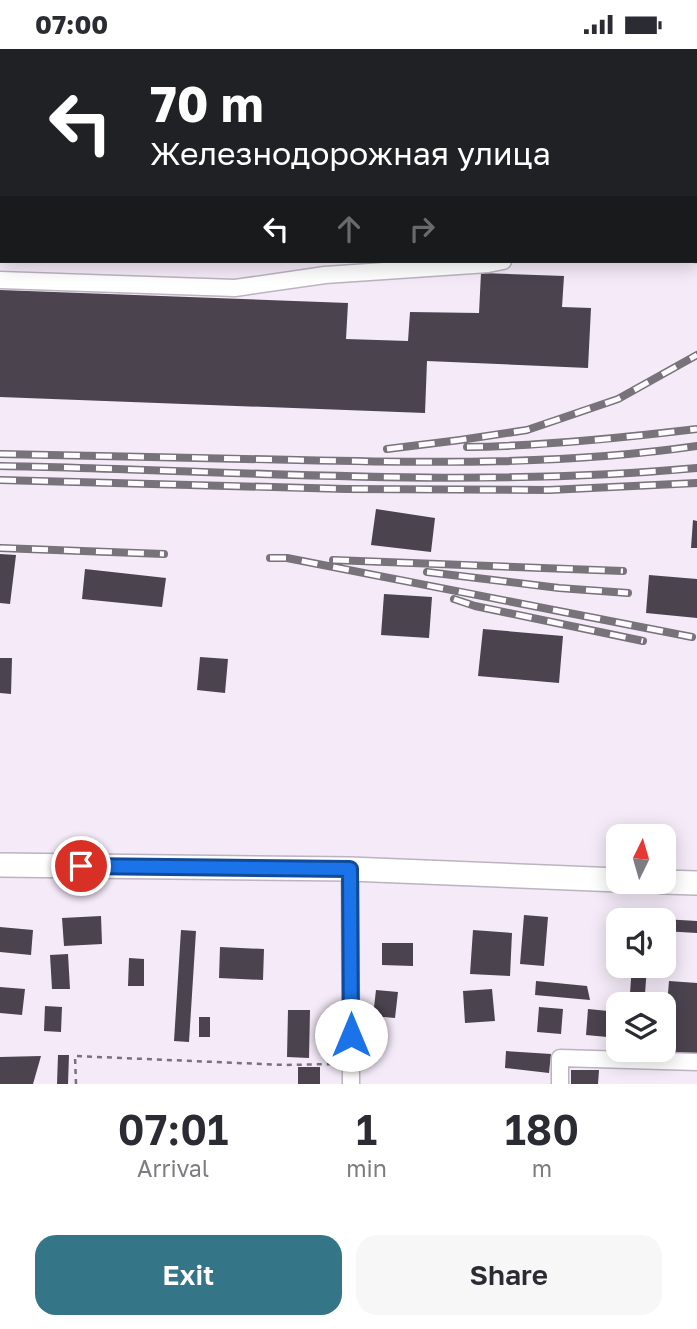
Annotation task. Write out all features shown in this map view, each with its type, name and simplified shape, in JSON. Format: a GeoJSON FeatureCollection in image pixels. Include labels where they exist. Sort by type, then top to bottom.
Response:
{"type":"FeatureCollection","features":[{"type":"Feature","properties":{"kind":"street"},"geometry":{"type":"LineString","coordinates":[[0,280],[235,288],[325,275],[493,263]]}},
{"type":"Feature","properties":{"kind":"street"},"geometry":{"type":"LineString","coordinates":[[0,865],[350,869],[606,880]]}},
{"type":"Feature","properties":{"kind":"street"},"geometry":{"type":"LineString","coordinates":[[350,869],[351,1084]]}},
{"type":"Feature","properties":{"kind":"street"},"geometry":{"type":"LineString","coordinates":[[676,882],[697,883]]}},
{"type":"Feature","properties":{"kind":"street"},"geometry":{"type":"LineString","coordinates":[[560,1084],[561,1058],[697,1062]]}},
{"type":"Feature","properties":{"kind":"path"},"geometry":{"type":"LineString","coordinates":[[76,1084],[75,1056],[285,1065],[351,1063]]}},
{"type":"Feature","properties":{"kind":"building"},"geometry":{"type":"Polygon","coordinates":[[[481,273],[564,276],[562,307],[591,308],[588,368],[427,361],[425,413],[0,397],[0,290],[348,303],[346,339],[408,341],[410,312],[479,313],[481,273]]]}},
{"type":"Feature","properties":{"kind":"building"},"geometry":{"type":"Polygon","coordinates":[[[376,509],[435,518],[431,552],[371,545],[376,509]]]}},
{"type":"Feature","properties":{"kind":"building"},"geometry":{"type":"Polygon","coordinates":[[[693,520],[697,521],[697,548],[691,548],[693,520]]]}},
{"type":"Feature","properties":{"kind":"building"},"geometry":{"type":"Polygon","coordinates":[[[0,554],[16,555],[10,604],[0,603],[0,554]]]}},
{"type":"Feature","properties":{"kind":"building"},"geometry":{"type":"Polygon","coordinates":[[[85,569],[166,578],[162,607],[82,599],[85,569]]]}},
{"type":"Feature","properties":{"kind":"building"},"geometry":{"type":"Polygon","coordinates":[[[649,575],[697,579],[697,618],[646,613],[649,575]]]}},
{"type":"Feature","properties":{"kind":"building"},"geometry":{"type":"Polygon","coordinates":[[[384,594],[432,597],[429,638],[381,635],[384,594]]]}},
{"type":"Feature","properties":{"kind":"building"},"geometry":{"type":"Polygon","coordinates":[[[483,629],[563,636],[559,683],[478,676],[483,629]]]}},
{"type":"Feature","properties":{"kind":"building"},"geometry":{"type":"Polygon","coordinates":[[[200,657],[228,659],[225,693],[197,690],[200,657]]]}},
{"type":"Feature","properties":{"kind":"building"},"geometry":{"type":"Polygon","coordinates":[[[0,658],[12,658],[11,694],[0,693],[0,658]]]}},
{"type":"Feature","properties":{"kind":"building"},"geometry":{"type":"Polygon","coordinates":[[[524,915],[548,917],[544,966],[520,964],[524,915]]]}},
{"type":"Feature","properties":{"kind":"building"},"geometry":{"type":"Polygon","coordinates":[[[101,916],[102,944],[64,946],[62,918],[101,916]]]}},
{"type":"Feature","properties":{"kind":"building"},"geometry":{"type":"Polygon","coordinates":[[[676,920],[697,921],[697,933],[676,932],[676,920]]]}},
{"type":"Feature","properties":{"kind":"building"},"geometry":{"type":"Polygon","coordinates":[[[0,927],[33,930],[31,955],[0,952],[0,927]]]}},
{"type":"Feature","properties":{"kind":"building"},"geometry":{"type":"Polygon","coordinates":[[[181,930],[196,931],[189,1042],[174,1041],[181,930]]]}},
{"type":"Feature","properties":{"kind":"building"},"geometry":{"type":"Polygon","coordinates":[[[473,930],[512,933],[510,976],[470,974],[473,930]]]}},
{"type":"Feature","properties":{"kind":"building"},"geometry":{"type":"Polygon","coordinates":[[[382,943],[413,943],[413,966],[382,965],[382,943]]]}},
{"type":"Feature","properties":{"kind":"building"},"geometry":{"type":"Polygon","coordinates":[[[220,947],[264,949],[263,980],[219,978],[220,947]]]}},
{"type":"Feature","properties":{"kind":"building"},"geometry":{"type":"Polygon","coordinates":[[[68,954],[70,989],[52,989],[50,955],[68,954]]]}},
{"type":"Feature","properties":{"kind":"building"},"geometry":{"type":"Polygon","coordinates":[[[129,958],[144,959],[144,986],[128,986],[129,958]]]}},
{"type":"Feature","properties":{"kind":"building"},"geometry":{"type":"Polygon","coordinates":[[[631,978],[646,978],[645,992],[630,992],[631,978]]]}},
{"type":"Feature","properties":{"kind":"building"},"geometry":{"type":"Polygon","coordinates":[[[536,981],[587,986],[590,1000],[535,995],[536,981]]]}},
{"type":"Feature","properties":{"kind":"building"},"geometry":{"type":"Polygon","coordinates":[[[669,981],[697,983],[697,1057],[676,1055],[676,992],[668,992],[669,981]]]}},
{"type":"Feature","properties":{"kind":"building"},"geometry":{"type":"Polygon","coordinates":[[[0,987],[25,989],[22,1015],[0,1013],[0,987]]]}},
{"type":"Feature","properties":{"kind":"building"},"geometry":{"type":"Polygon","coordinates":[[[492,989],[495,1021],[465,1023],[463,991],[492,989]]]}},
{"type":"Feature","properties":{"kind":"building"},"geometry":{"type":"Polygon","coordinates":[[[376,990],[398,992],[395,1018],[373,1016],[376,990]]]}},
{"type":"Feature","properties":{"kind":"building"},"geometry":{"type":"Polygon","coordinates":[[[45,1006],[62,1007],[61,1032],[44,1031],[45,1006]]]}},
{"type":"Feature","properties":{"kind":"building"},"geometry":{"type":"Polygon","coordinates":[[[539,1007],[563,1009],[561,1034],[537,1032],[539,1007]]]}},
{"type":"Feature","properties":{"kind":"building"},"geometry":{"type":"Polygon","coordinates":[[[588,1009],[606,1011],[606,1037],[586,1035],[588,1009]]]}},
{"type":"Feature","properties":{"kind":"building"},"geometry":{"type":"Polygon","coordinates":[[[288,1010],[310,1010],[309,1058],[287,1057],[288,1010]]]}},
{"type":"Feature","properties":{"kind":"building"},"geometry":{"type":"Polygon","coordinates":[[[199,1017],[210,1017],[210,1037],[199,1037],[199,1017]]]}},
{"type":"Feature","properties":{"kind":"building"},"geometry":{"type":"Polygon","coordinates":[[[506,1051],[551,1054],[549,1073],[505,1068],[506,1051]]]}},
{"type":"Feature","properties":{"kind":"building"},"geometry":{"type":"Polygon","coordinates":[[[58,1055],[69,1055],[68,1084],[57,1084],[58,1055]]]}},
{"type":"Feature","properties":{"kind":"building"},"geometry":{"type":"Polygon","coordinates":[[[41,1056],[33,1084],[0,1084],[0,1057],[41,1056]]]}},
{"type":"Feature","properties":{"kind":"building"},"geometry":{"type":"Polygon","coordinates":[[[298,1067],[320,1067],[320,1084],[298,1084],[298,1067]]]}},
{"type":"Feature","properties":{"kind":"building"},"geometry":{"type":"Polygon","coordinates":[[[571,1070],[599,1070],[598,1084],[571,1084],[571,1070]]]}},
{"type":"Feature","properties":{"kind":"railway"},"geometry":{"type":"LineString","coordinates":[[387,449],[527,430],[618,399],[697,355]]}},
{"type":"Feature","properties":{"kind":"railway"},"geometry":{"type":"LineString","coordinates":[[467,447],[582,441],[697,429]]}},
{"type":"Feature","properties":{"kind":"railway"},"geometry":{"type":"LineString","coordinates":[[0,454],[448,462],[598,457],[697,446]]}},
{"type":"Feature","properties":{"kind":"railway"},"geometry":{"type":"LineString","coordinates":[[0,466],[436,478],[610,474],[697,468]]}},
{"type":"Feature","properties":{"kind":"railway"},"geometry":{"type":"LineString","coordinates":[[0,480],[346,489],[549,490],[697,483]]}},
{"type":"Feature","properties":{"kind":"railway"},"geometry":{"type":"LineString","coordinates":[[0,548],[164,554]]}},
{"type":"Feature","properties":{"kind":"railway"},"geometry":{"type":"LineString","coordinates":[[270,558],[287,558],[692,637]]}},
{"type":"Feature","properties":{"kind":"railway"},"geometry":{"type":"LineString","coordinates":[[333,560],[623,571]]}},
{"type":"Feature","properties":{"kind":"railway"},"geometry":{"type":"LineString","coordinates":[[427,572],[559,588],[628,593]]}},
{"type":"Feature","properties":{"kind":"railway"},"geometry":{"type":"LineString","coordinates":[[454,599],[475,606],[643,641]]}},
{"type":"Feature","properties":{"kind":"route"},"geometry":{"type":"LineString","coordinates":[[81,866],[350,869],[351,1035]]}}]}
